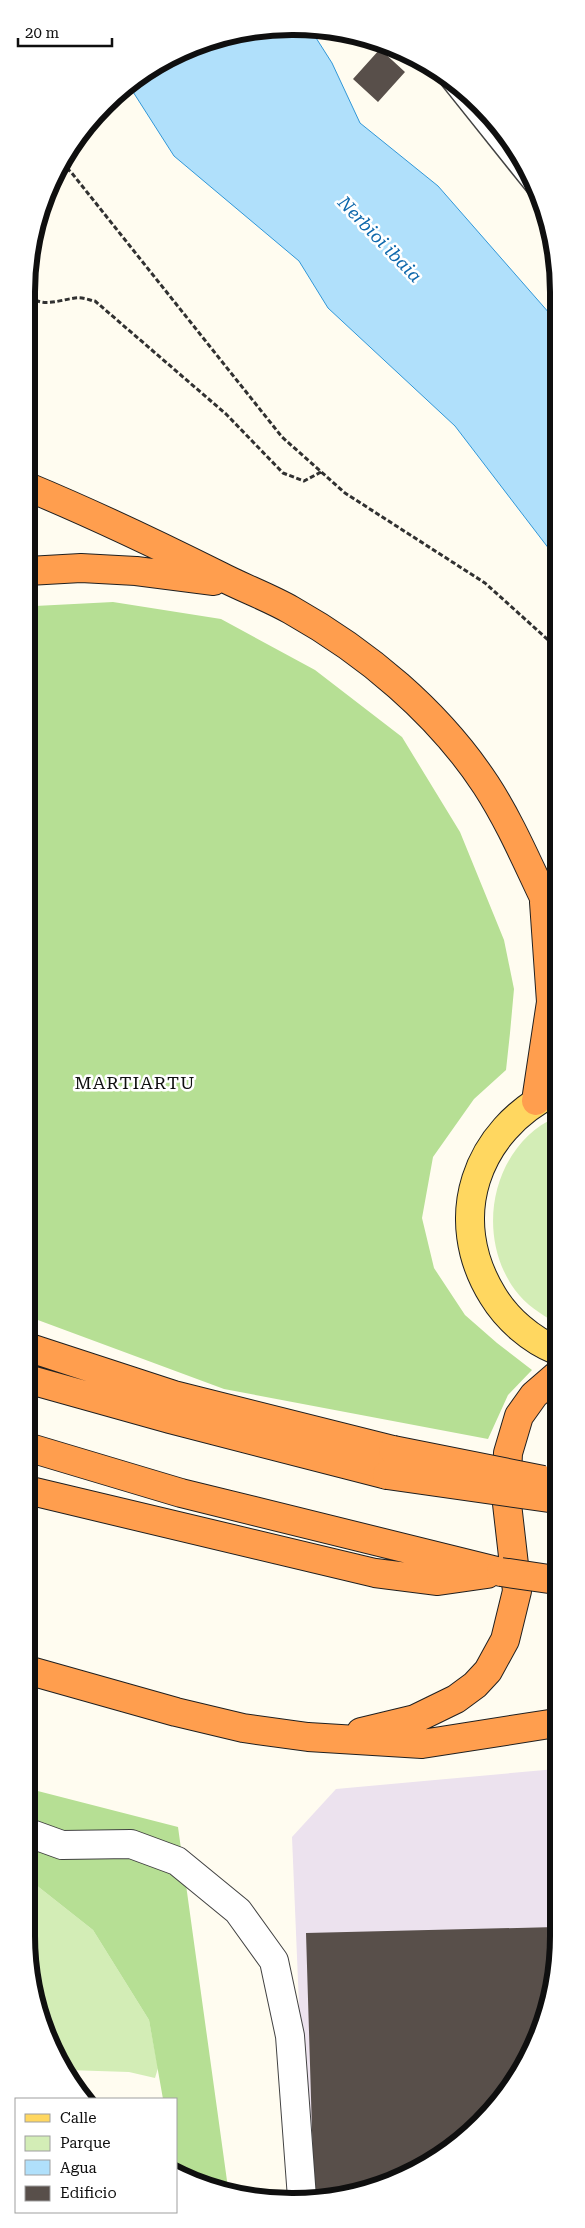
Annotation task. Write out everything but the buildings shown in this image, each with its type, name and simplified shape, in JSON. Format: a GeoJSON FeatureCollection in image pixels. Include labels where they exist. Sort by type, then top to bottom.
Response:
{"type":"FeatureCollection","features":[{"type":"Feature","properties":{"kind":"highway"},"geometry":{"type":"LineString","coordinates":[[35,490],[104,519],[289,609],[334,635],[383,673],[440,727],[485,785],[526,858],[550,910]]}},
{"type":"Feature","properties":{"kind":"highway"},"geometry":{"type":"LineString","coordinates":[[35,571],[81,568],[136,571],[235,584]]}},
{"type":"Feature","properties":{"kind":"highway"},"geometry":{"type":"LineString","coordinates":[[544,898],[550,1002],[546,1096]]}},
{"type":"Feature","properties":{"kind":"highway"},"geometry":{"type":"LineString","coordinates":[[35,1350],[390,1462],[550,1482]]}},
{"type":"Feature","properties":{"kind":"highway"},"geometry":{"type":"LineString","coordinates":[[35,1381],[170,1419],[390,1462],[550,1498]]}},
{"type":"Feature","properties":{"kind":"highway"},"geometry":{"type":"LineString","coordinates":[[338,1738],[415,1719],[456,1699],[475,1685],[488,1671],[505,1640],[517,1591],[506,1494],[508,1453],[519,1416],[534,1395],[550,1381]]}},
{"type":"Feature","properties":{"kind":"highway"},"geometry":{"type":"LineString","coordinates":[[35,1449],[181,1493],[501,1572],[550,1579]]}},
{"type":"Feature","properties":{"kind":"highway"},"geometry":{"type":"LineString","coordinates":[[35,1492],[374,1573],[438,1581],[501,1572]]}},
{"type":"Feature","properties":{"kind":"highway"},"geometry":{"type":"LineString","coordinates":[[35,1672],[176,1712],[243,1728],[308,1736],[422,1744],[550,1724]]}},
{"type":"Feature","properties":{"kind":"main road"},"geometry":{"type":"LineString","coordinates":[[546,1096],[510,1122],[489,1149],[475,1180],[470,1213],[472,1247],[482,1279],[500,1308],[524,1332],[550,1347]]}},
{"type":"Feature","properties":{"kind":"street"},"geometry":{"type":"LineString","coordinates":[[35,1835],[62,1845],[131,1844],[177,1861],[238,1911],[274,1961],[290,2036],[302,2192]]}},
{"type":"Feature","properties":{"kind":"lane"},"geometry":{"type":"LineString","coordinates":[[466,102],[517,166]]}},
{"type":"Feature","properties":{"kind":"path"},"geometry":{"type":"LineString","coordinates":[[67,168],[282,437],[345,493],[485,583],[550,642]]}},
{"type":"Feature","properties":{"kind":"path"},"geometry":{"type":"LineString","coordinates":[[35,300],[52,303],[77,297],[95,301],[226,414],[283,473],[304,481],[321,472]]}},
{"type":"Feature","properties":{"kind":"shaded area"},"geometry":{"type":"Polygon","coordinates":[[[550,1770],[550,1936],[548,1969],[536,2018],[516,2064],[507,2079],[475,2118],[436,2150],[391,2173],[343,2188],[307,2192],[292,1837],[336,1789],[550,1770]]]}},
{"type":"Feature","properties":{"kind":"green space"},"geometry":{"type":"Polygon","coordinates":[[[113,602],[221,619],[315,670],[402,737],[460,832],[504,940],[514,989],[510,1033],[506,1070],[474,1099],[433,1157],[422,1218],[434,1268],[465,1315],[532,1370],[508,1395],[488,1439],[224,1389],[35,1319],[35,606],[113,602]]]}},
{"type":"Feature","properties":{"kind":"green space"},"geometry":{"type":"Polygon","coordinates":[[[550,1121],[550,1319],[529,1305],[515,1290],[502,1268],[495,1243],[493,1218],[496,1193],[504,1170],[517,1148],[534,1130],[550,1121]]]}},
{"type":"Feature","properties":{"kind":"green space"},"geometry":{"type":"Polygon","coordinates":[[[35,1790],[178,1827],[227,2184],[178,2166],[178,2098],[163,2098],[149,2020],[93,1930],[35,1884],[35,1790]]]}},
{"type":"Feature","properties":{"kind":"green space"},"geometry":{"type":"Polygon","coordinates":[[[35,1884],[93,1930],[149,2020],[158,2068],[155,2078],[129,2072],[73,2070],[69,2064],[49,2018],[40,1986],[35,1936],[35,1884]]]}},
{"type":"Feature","properties":{"kind":"water","name":"Nerbioi ibaia"},"geometry":{"type":"Polygon","coordinates":[[[292,35],[315,36],[332,63],[360,123],[438,186],[550,314],[550,550],[455,426],[328,308],[299,261],[174,156],[132,91],[164,69],[194,55],[226,44],[259,37],[292,35]]]}},
{"type":"Feature","properties":{"kind":"district","name":"MARTIARTU"},"geometry":{"type":"Point","coordinates":[135,1082]}}]}
